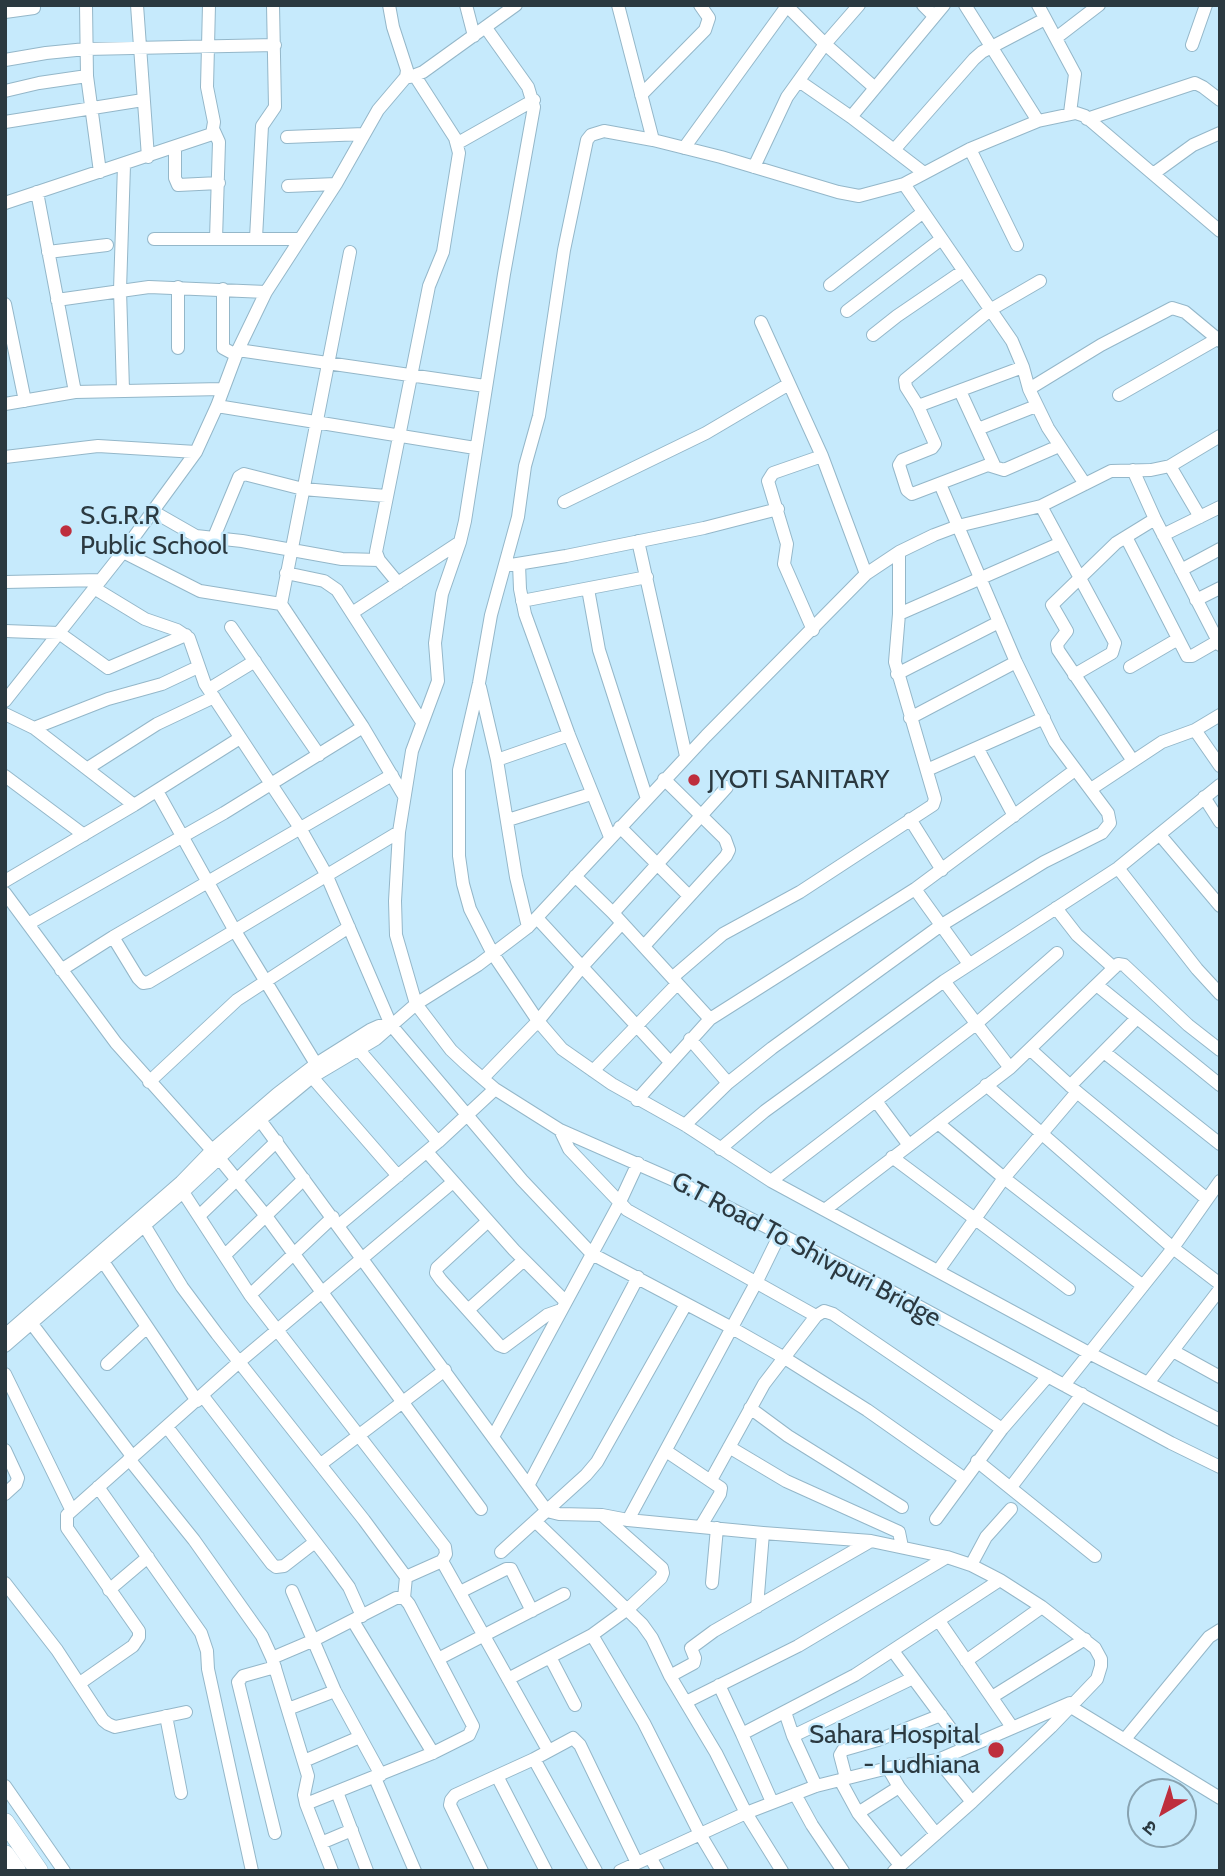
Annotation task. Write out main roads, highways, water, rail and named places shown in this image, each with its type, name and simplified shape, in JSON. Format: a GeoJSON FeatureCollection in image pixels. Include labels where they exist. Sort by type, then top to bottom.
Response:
{"type":"FeatureCollection","features":[{"type":"Feature","properties":{"kind":"highway"},"geometry":{"type":"LineString","coordinates":[[5,1822],[39,1871]]}},
{"type":"Feature","properties":{"kind":"highway"},"geometry":{"type":"LineString","coordinates":[[5,1854],[17,1871]]}},
{"type":"Feature","properties":{"kind":"place","name":"S.G.R.R Public School"},"geometry":{"type":"Point","coordinates":[66,531]}},
{"type":"Feature","properties":{"kind":"place","name":"JYOTI SANITARY"},"geometry":{"type":"Point","coordinates":[694,780]}},
{"type":"Feature","properties":{"kind":"place","name":"Sahara Hospital - Ludhiana"},"geometry":{"type":"Point","coordinates":[996,1750]}}]}
